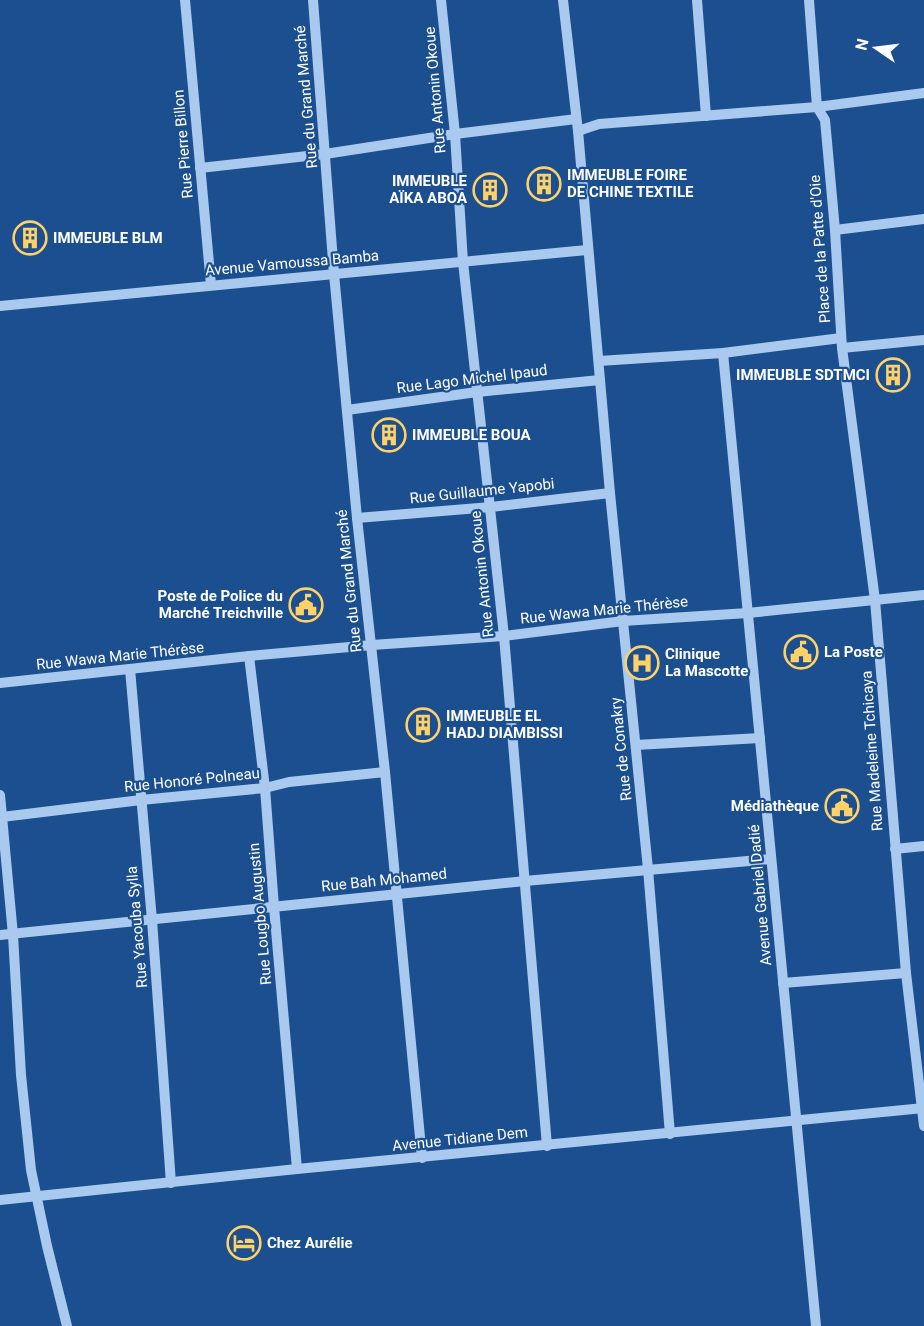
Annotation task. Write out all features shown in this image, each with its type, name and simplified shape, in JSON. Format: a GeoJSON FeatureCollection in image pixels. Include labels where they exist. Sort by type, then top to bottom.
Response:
{"type":"FeatureCollection","features":[{"type":"Feature","properties":{"kind":"street","name":"Rue Pierre Billon"},"geometry":{"type":"LineString","coordinates":[[185,0],[211,285]]}},
{"type":"Feature","properties":{"kind":"street","name":"Rue du Grand Marché"},"geometry":{"type":"LineString","coordinates":[[313,0],[334,274],[422,1158]]}},
{"type":"Feature","properties":{"kind":"street","name":"Rue Antonin Okoue"},"geometry":{"type":"LineString","coordinates":[[441,0],[455,134],[463,262],[504,636],[548,1146]]}},
{"type":"Feature","properties":{"kind":"street"},"geometry":{"type":"LineString","coordinates":[[563,0],[578,131],[587,250],[599,361]]}},
{"type":"Feature","properties":{"kind":"street"},"geometry":{"type":"LineString","coordinates":[[697,0],[706,116]]}},
{"type":"Feature","properties":{"kind":"street","name":"Place de la Patte d'Oie"},"geometry":{"type":"LineString","coordinates":[[599,361],[842,343],[825,120],[817,107],[809,0]]}},
{"type":"Feature","properties":{"kind":"street"},"geometry":{"type":"LineString","coordinates":[[578,131],[599,124],[817,107],[924,93]]}},
{"type":"Feature","properties":{"kind":"street"},"geometry":{"type":"LineString","coordinates":[[200,168],[326,154],[455,134],[576,119]]}},
{"type":"Feature","properties":{"kind":"street"},"geometry":{"type":"LineString","coordinates":[[835,230],[924,219]]}},
{"type":"Feature","properties":{"kind":"street","name":"Avenue Vamoussa Bamba"},"geometry":{"type":"LineString","coordinates":[[0,306],[587,250]]}},
{"type":"Feature","properties":{"kind":"street"},"geometry":{"type":"LineString","coordinates":[[842,343],[924,340]]}},
{"type":"Feature","properties":{"kind":"street","name":"Rue Madeleine Tchicaya"},"geometry":{"type":"LineString","coordinates":[[842,343],[875,600],[906,973],[924,1126]]}},
{"type":"Feature","properties":{"kind":"street","name":"Avenue Gabriel Dadié"},"geometry":{"type":"LineString","coordinates":[[723,353],[816,1326]]}},
{"type":"Feature","properties":{"kind":"street","name":"Rue de Conakry"},"geometry":{"type":"LineString","coordinates":[[599,361],[648,869],[670,1134]]}},
{"type":"Feature","properties":{"kind":"street","name":"Rue Lago Michel Ipaud"},"geometry":{"type":"LineString","coordinates":[[347,410],[477,392],[600,380]]}},
{"type":"Feature","properties":{"kind":"street","name":"Rue Guillaume Yapobi"},"geometry":{"type":"LineString","coordinates":[[357,518],[491,507],[610,493]]}},
{"type":"Feature","properties":{"kind":"street","name":"Rue Wawa Marie Thérèse"},"geometry":{"type":"LineString","coordinates":[[0,683],[249,656],[504,636],[623,621],[748,613],[924,595]]}},
{"type":"Feature","properties":{"kind":"street","name":"Rue Lougbo Augustin"},"geometry":{"type":"LineString","coordinates":[[249,656],[265,788],[297,1169]]}},
{"type":"Feature","properties":{"kind":"street","name":"Rue Yacouba Sylla"},"geometry":{"type":"LineString","coordinates":[[130,669],[152,920],[171,1183]]}},
{"type":"Feature","properties":{"kind":"street"},"geometry":{"type":"LineString","coordinates":[[636,745],[760,738]]}},
{"type":"Feature","properties":{"kind":"street","name":"Rue Honoré Polneau"},"geometry":{"type":"LineString","coordinates":[[2,817],[265,788],[289,782],[385,772]]}},
{"type":"Feature","properties":{"kind":"street"},"geometry":{"type":"LineString","coordinates":[[0,795],[13,935],[21,1075],[32,1170],[67,1326]]}},
{"type":"Feature","properties":{"kind":"street"},"geometry":{"type":"LineString","coordinates":[[895,849],[924,846]]}},
{"type":"Feature","properties":{"kind":"street","name":"Rue Bah Mohamed"},"geometry":{"type":"LineString","coordinates":[[0,935],[525,880],[771,859]]}},
{"type":"Feature","properties":{"kind":"street"},"geometry":{"type":"LineString","coordinates":[[783,983],[906,973]]}},
{"type":"Feature","properties":{"kind":"street","name":"Avenue Tidiane Dem"},"geometry":{"type":"LineString","coordinates":[[0,1200],[922,1109]]}},
{"type":"Feature","properties":{"kind":"place","name":"IMMEUBLE FOIRE DE CHINE TEXTILE"},"geometry":{"type":"Point","coordinates":[544,184]}},
{"type":"Feature","properties":{"kind":"place","name":"IMMEUBLE AÏKA ABOA"},"geometry":{"type":"Point","coordinates":[490,190]}},
{"type":"Feature","properties":{"kind":"place","name":"IMMEUBLE BLM"},"geometry":{"type":"Point","coordinates":[30,238]}},
{"type":"Feature","properties":{"kind":"place","name":"IMMEUBLE SDTMCI"},"geometry":{"type":"Point","coordinates":[893,375]}},
{"type":"Feature","properties":{"kind":"place","name":"IMMEUBLE BOUA"},"geometry":{"type":"Point","coordinates":[389,435]}},
{"type":"Feature","properties":{"kind":"place","name":"Poste de Police du Marché Treichville"},"geometry":{"type":"Point","coordinates":[306,605]}},
{"type":"Feature","properties":{"kind":"place","name":"La Poste"},"geometry":{"type":"Point","coordinates":[801,652]}},
{"type":"Feature","properties":{"kind":"place","name":"Clinique La Mascotte"},"geometry":{"type":"Point","coordinates":[642,663]}},
{"type":"Feature","properties":{"kind":"place","name":"IMMEUBLE EL HADJ DIAMBISSI"},"geometry":{"type":"Point","coordinates":[423,725]}},
{"type":"Feature","properties":{"kind":"place","name":"Médiathèque"},"geometry":{"type":"Point","coordinates":[842,806]}},
{"type":"Feature","properties":{"kind":"place","name":"Chez Aurélie"},"geometry":{"type":"Point","coordinates":[244,1243]}}]}
